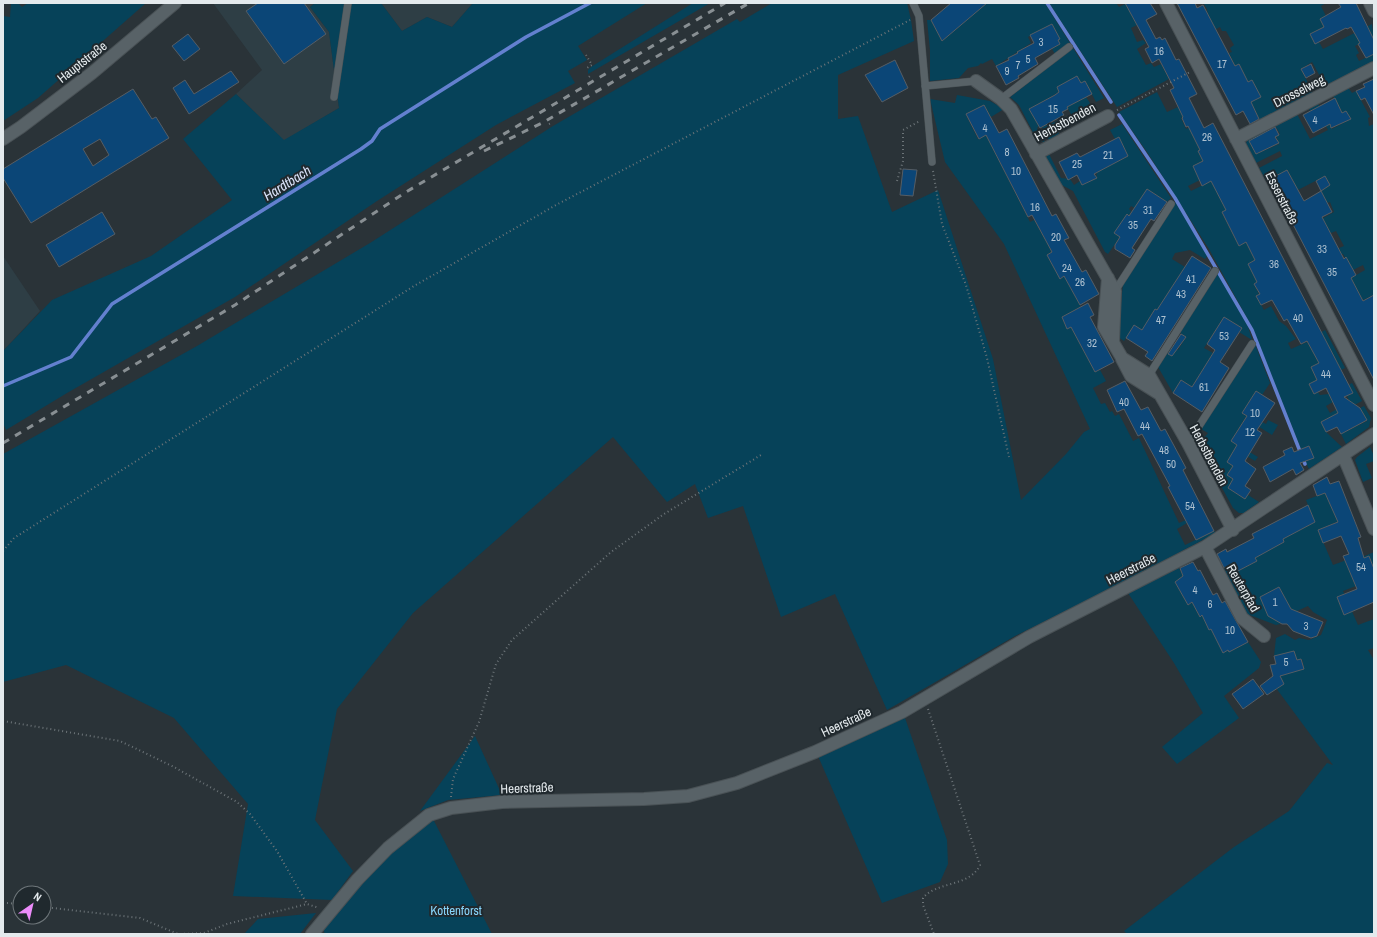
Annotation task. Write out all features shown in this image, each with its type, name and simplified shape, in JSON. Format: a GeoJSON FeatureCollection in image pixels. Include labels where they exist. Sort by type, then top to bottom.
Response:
{"type":"FeatureCollection","features":[{"type":"Feature","properties":{"kind":"street","name":"Hauptstraße"},"geometry":{"type":"LineString","coordinates":[[3,138],[21,127],[92,73],[175,3]]}},
{"type":"Feature","properties":{"kind":"street","name":"Esserstraße"},"geometry":{"type":"LineString","coordinates":[[1166,3],[1374,405]]}},
{"type":"Feature","properties":{"kind":"street"},"geometry":{"type":"LineString","coordinates":[[1370,3],[1374,11]]}},
{"type":"Feature","properties":{"kind":"street","name":"Drosselweg"},"geometry":{"type":"LineString","coordinates":[[1236,139],[1374,68]]}},
{"type":"Feature","properties":{"kind":"street","name":"Herbstbenden"},"geometry":{"type":"LineString","coordinates":[[976,80],[1011,109],[1115,291]]}},
{"type":"Feature","properties":{"kind":"street","name":"Herbstbenden"},"geometry":{"type":"LineString","coordinates":[[1036,154],[1108,116]]}},
{"type":"Feature","properties":{"kind":"street","name":"Herbstbenden"},"geometry":{"type":"LineString","coordinates":[[1108,278],[1104,327],[1131,376],[1160,394]]}},
{"type":"Feature","properties":{"kind":"street"},"geometry":{"type":"LineString","coordinates":[[1112,342],[1115,291]]}},
{"type":"Feature","properties":{"kind":"street","name":"Herbstbenden"},"geometry":{"type":"LineString","coordinates":[[1122,358],[1149,375],[1188,443],[1234,530]]}},
{"type":"Feature","properties":{"kind":"street","name":"Heerstraße"},"geometry":{"type":"LineString","coordinates":[[312,934],[357,880],[408,830],[429,815],[451,808],[502,802],[644,799],[688,796],[738,783],[815,752],[902,712],[974,668],[1067,616],[1205,548],[1234,530],[1374,434]]}},
{"type":"Feature","properties":{"kind":"street"},"geometry":{"type":"LineString","coordinates":[[1342,456],[1374,529]]}},
{"type":"Feature","properties":{"kind":"street","name":"Reuterpfad"},"geometry":{"type":"LineString","coordinates":[[1205,548],[1242,618],[1264,636]]}},
{"type":"Feature","properties":{"kind":"lane"},"geometry":{"type":"LineString","coordinates":[[334,97],[348,3]]}},
{"type":"Feature","properties":{"kind":"lane"},"geometry":{"type":"LineString","coordinates":[[913,3],[919,16],[932,162]]}},
{"type":"Feature","properties":{"kind":"lane"},"geometry":{"type":"LineString","coordinates":[[1001,100],[1069,47]]}},
{"type":"Feature","properties":{"kind":"lane","name":"Herbstbenden"},"geometry":{"type":"LineString","coordinates":[[925,86],[976,80]]}},
{"type":"Feature","properties":{"kind":"lane"},"geometry":{"type":"LineString","coordinates":[[1115,291],[1171,204]]}},
{"type":"Feature","properties":{"kind":"lane"},"geometry":{"type":"LineString","coordinates":[[1149,375],[1215,272]]}},
{"type":"Feature","properties":{"kind":"lane"},"geometry":{"type":"LineString","coordinates":[[1188,443],[1252,344]]}},
{"type":"Feature","properties":{"kind":"path"},"geometry":{"type":"LineString","coordinates":[[3,551],[14,538],[414,286],[556,205],[919,16]]}},
{"type":"Feature","properties":{"kind":"path"},"geometry":{"type":"LineString","coordinates":[[586,55],[592,65],[587,68]]}},
{"type":"Feature","properties":{"kind":"path"},"geometry":{"type":"LineString","coordinates":[[1108,116],[1200,67]]}},
{"type":"Feature","properties":{"kind":"path"},"geometry":{"type":"LineString","coordinates":[[897,180],[903,161],[904,130],[928,116]]}},
{"type":"Feature","properties":{"kind":"path"},"geometry":{"type":"LineString","coordinates":[[932,162],[942,224],[966,284],[987,358],[1009,457]]}},
{"type":"Feature","properties":{"kind":"path"},"geometry":{"type":"LineString","coordinates":[[451,808],[453,779],[479,722],[496,664],[512,640],[611,552],[664,514],[761,455]]}},
{"type":"Feature","properties":{"kind":"path"},"geometry":{"type":"LineString","coordinates":[[924,698],[980,865],[973,874],[926,894],[922,898],[922,905],[934,934]]}},
{"type":"Feature","properties":{"kind":"path"},"geometry":{"type":"LineString","coordinates":[[3,721],[120,741],[172,766],[237,802],[250,814],[277,851],[307,904]]}},
{"type":"Feature","properties":{"kind":"path"},"geometry":{"type":"LineString","coordinates":[[7,903],[12,903]]}},
{"type":"Feature","properties":{"kind":"path"},"geometry":{"type":"LineString","coordinates":[[52,908],[140,918],[179,934],[204,933],[227,924],[307,904],[318,907],[328,915]]}},
{"type":"Feature","properties":{"kind":"shaded area"},"geometry":{"type":"Polygon","coordinates":[[[213,3],[315,3],[310,7],[329,32],[339,108],[284,141],[236,94],[262,70],[213,3]]]}},
{"type":"Feature","properties":{"kind":"shaded area"},"geometry":{"type":"Polygon","coordinates":[[[381,3],[473,3],[452,27],[427,17],[402,31],[381,3]]]}},
{"type":"Feature","properties":{"kind":"shaded area"},"geometry":{"type":"Polygon","coordinates":[[[3,256],[40,311],[3,351],[3,256]]]}},
{"type":"Feature","properties":{"kind":"green space"},"geometry":{"type":"Polygon","coordinates":[[[11,3],[18,3],[22,7],[28,3],[146,3],[38,98],[3,121],[3,16],[10,17],[11,3]]]}},
{"type":"Feature","properties":{"kind":"green space"},"geometry":{"type":"Polygon","coordinates":[[[315,3],[381,3],[402,31],[427,17],[452,27],[473,3],[647,3],[578,46],[587,60],[568,71],[575,83],[496,125],[377,201],[235,297],[67,393],[6,430],[3,423],[3,351],[52,300],[151,256],[232,200],[183,139],[236,94],[284,140],[339,108],[329,32],[310,7],[315,3]]]}},
{"type":"Feature","properties":{"kind":"green space"},"geometry":{"type":"Polygon","coordinates":[[[693,3],[710,3],[588,74],[588,70],[591,67],[693,3]]]}},
{"type":"Feature","properties":{"kind":"green space"},"geometry":{"type":"Polygon","coordinates":[[[772,3],[907,3],[914,41],[838,75],[838,119],[858,116],[892,212],[938,190],[993,359],[1021,500],[1066,454],[1084,432],[1090,429],[1004,244],[945,162],[930,99],[955,103],[957,95],[990,101],[1004,109],[991,117],[984,105],[966,115],[978,139],[985,135],[988,139],[1030,222],[1034,220],[1050,248],[1051,252],[1047,255],[1060,278],[1065,276],[1080,305],[1080,307],[1062,317],[1067,329],[1071,327],[1095,372],[1100,370],[1106,381],[1093,388],[1101,404],[1105,403],[1110,412],[1112,411],[1115,416],[1119,414],[1133,441],[1139,438],[1179,523],[1186,520],[1187,523],[1177,529],[1185,545],[1214,531],[1216,533],[1112,588],[1015,636],[887,710],[835,594],[781,617],[743,506],[708,518],[695,484],[667,502],[613,437],[413,613],[337,709],[315,820],[353,871],[332,900],[233,896],[248,804],[174,718],[66,665],[3,682],[3,454],[197,346],[370,243],[553,126],[737,19],[740,22],[772,3]]]}},
{"type":"Feature","properties":{"kind":"green space"},"geometry":{"type":"Polygon","coordinates":[[[987,3],[1045,3],[1070,43],[1055,54],[1052,49],[1060,44],[1058,40],[1059,38],[1052,24],[1028,37],[1031,43],[996,66],[992,59],[982,64],[981,63],[978,66],[968,68],[959,78],[930,81],[930,50],[927,20],[931,20],[942,41],[987,3]]]}},
{"type":"Feature","properties":{"kind":"green space"},"geometry":{"type":"Polygon","coordinates":[[[1049,3],[1116,3],[1119,7],[1127,3],[1137,25],[1131,28],[1137,42],[1143,40],[1146,43],[1137,49],[1146,65],[1151,63],[1154,67],[1161,64],[1169,79],[1117,107],[1049,3]]]}},
{"type":"Feature","properties":{"kind":"green space"},"geometry":{"type":"Polygon","coordinates":[[[1326,3],[1321,6],[1326,16],[1320,19],[1324,27],[1310,34],[1319,42],[1323,49],[1372,24],[1374,40],[1372,37],[1355,46],[1359,53],[1356,55],[1359,61],[1374,54],[1374,62],[1326,87],[1312,62],[1301,69],[1313,93],[1260,120],[1253,106],[1246,110],[1245,77],[1239,64],[1235,66],[1229,53],[1232,52],[1230,48],[1234,45],[1226,31],[1222,31],[1220,27],[1210,32],[1207,9],[1204,4],[1326,3]]]}},
{"type":"Feature","properties":{"kind":"green space"},"geometry":{"type":"Polygon","coordinates":[[[1073,48],[1104,98],[1096,102],[1085,81],[1081,83],[1077,76],[1057,87],[1059,92],[1030,109],[1039,126],[1037,128],[1045,142],[1037,140],[1019,105],[1010,97],[1073,48]]]}},
{"type":"Feature","properties":{"kind":"green space"},"geometry":{"type":"Polygon","coordinates":[[[1347,86],[1352,93],[1356,91],[1370,117],[1368,118],[1369,126],[1374,124],[1374,295],[1363,300],[1351,278],[1365,270],[1363,265],[1353,270],[1343,254],[1341,254],[1339,248],[1344,246],[1336,231],[1331,233],[1318,221],[1334,212],[1330,202],[1327,203],[1321,191],[1330,185],[1325,176],[1294,192],[1294,182],[1287,170],[1266,181],[1259,168],[1282,156],[1280,151],[1256,163],[1246,143],[1249,137],[1264,129],[1266,132],[1249,141],[1256,154],[1279,144],[1276,136],[1280,134],[1274,124],[1296,112],[1310,139],[1328,130],[1317,108],[1310,111],[1308,106],[1317,102],[1332,129],[1347,121],[1332,94],[1347,86]]]}},
{"type":"Feature","properties":{"kind":"green space"},"geometry":{"type":"Polygon","coordinates":[[[1157,92],[1167,112],[1178,107],[1183,116],[1181,118],[1186,129],[1190,127],[1194,133],[1192,134],[1200,150],[1198,151],[1200,156],[1212,156],[1193,166],[1200,180],[1188,186],[1191,191],[1225,174],[1239,204],[1222,213],[1239,246],[1246,242],[1255,260],[1248,264],[1261,280],[1254,284],[1259,294],[1256,296],[1264,310],[1271,306],[1279,321],[1286,326],[1296,339],[1288,343],[1291,349],[1307,342],[1315,355],[1328,348],[1320,333],[1325,330],[1345,368],[1341,370],[1334,356],[1311,367],[1317,380],[1309,384],[1313,393],[1318,392],[1320,395],[1329,394],[1333,402],[1326,406],[1330,413],[1350,402],[1347,396],[1348,385],[1352,383],[1362,401],[1321,422],[1326,432],[1342,447],[1309,469],[1305,461],[1313,458],[1301,449],[1253,329],[1209,249],[1147,152],[1119,112],[1157,92]]]}},
{"type":"Feature","properties":{"kind":"green space"},"geometry":{"type":"Polygon","coordinates":[[[1086,97],[1090,103],[1076,123],[1067,107],[1086,97]]]}},
{"type":"Feature","properties":{"kind":"green space"},"geometry":{"type":"Polygon","coordinates":[[[1062,119],[1066,127],[1058,132],[1059,134],[1049,140],[1042,127],[1062,119]]]}},
{"type":"Feature","properties":{"kind":"green space"},"geometry":{"type":"Polygon","coordinates":[[[1122,124],[1171,198],[1167,202],[1147,189],[1135,208],[1131,206],[1129,209],[1131,211],[1120,237],[1108,254],[1105,252],[1073,191],[1060,184],[1046,157],[1048,152],[1061,178],[1070,179],[1074,185],[1080,181],[1082,185],[1096,178],[1097,172],[1128,156],[1119,138],[1115,139],[1110,130],[1122,124]]]}},
{"type":"Feature","properties":{"kind":"green space"},"geometry":{"type":"Polygon","coordinates":[[[1175,202],[1208,255],[1205,259],[1190,250],[1175,253],[1172,259],[1185,267],[1162,303],[1142,330],[1134,325],[1124,341],[1118,337],[1123,283],[1175,202]]]}},
{"type":"Feature","properties":{"kind":"green space"},"geometry":{"type":"Polygon","coordinates":[[[1218,273],[1248,326],[1252,340],[1239,332],[1242,328],[1224,317],[1204,348],[1213,353],[1192,387],[1181,380],[1173,393],[1158,367],[1172,347],[1178,350],[1186,337],[1180,333],[1218,273]]]}},
{"type":"Feature","properties":{"kind":"green space"},"geometry":{"type":"Polygon","coordinates":[[[1255,344],[1270,383],[1262,395],[1256,391],[1242,413],[1260,425],[1262,422],[1266,424],[1268,420],[1278,425],[1272,435],[1245,418],[1231,441],[1258,457],[1255,461],[1235,449],[1227,462],[1233,466],[1227,475],[1233,479],[1228,488],[1245,499],[1248,495],[1259,502],[1244,513],[1239,513],[1233,508],[1195,438],[1199,433],[1205,437],[1208,433],[1201,429],[1255,344]]]}},
{"type":"Feature","properties":{"kind":"green space"},"geometry":{"type":"Polygon","coordinates":[[[1364,406],[1371,418],[1369,427],[1346,444],[1341,434],[1367,421],[1360,408],[1364,406]]]}},
{"type":"Feature","properties":{"kind":"green space"},"geometry":{"type":"Polygon","coordinates":[[[1370,447],[1374,456],[1374,461],[1366,464],[1372,478],[1363,482],[1355,460],[1370,447]]]}},
{"type":"Feature","properties":{"kind":"green space"},"geometry":{"type":"Polygon","coordinates":[[[1325,493],[1339,521],[1318,530],[1333,565],[1352,558],[1353,561],[1374,552],[1374,579],[1343,591],[1358,625],[1374,619],[1374,648],[1368,650],[1374,660],[1374,934],[1127,934],[1124,931],[1234,847],[1289,811],[1327,763],[1333,765],[1276,688],[1274,678],[1304,668],[1302,659],[1297,660],[1294,651],[1274,656],[1276,638],[1285,634],[1295,640],[1299,638],[1309,640],[1321,635],[1327,620],[1313,612],[1308,606],[1297,611],[1280,615],[1280,624],[1276,625],[1247,614],[1223,569],[1226,567],[1228,571],[1233,568],[1236,572],[1257,561],[1253,554],[1262,553],[1284,542],[1282,537],[1314,521],[1306,500],[1325,493]]]}},
{"type":"Feature","properties":{"kind":"green space"},"geometry":{"type":"Polygon","coordinates":[[[1179,568],[1183,576],[1175,582],[1188,605],[1197,600],[1195,608],[1199,616],[1203,615],[1218,625],[1223,652],[1228,650],[1229,652],[1248,642],[1261,662],[1259,668],[1224,696],[1239,718],[1177,764],[1162,747],[1203,713],[1174,663],[1128,593],[1179,568]]]}},
{"type":"Feature","properties":{"kind":"green space"},"geometry":{"type":"Polygon","coordinates":[[[904,715],[947,840],[948,864],[940,882],[882,903],[818,756],[871,733],[904,715]]]}},
{"type":"Feature","properties":{"kind":"green space"},"geometry":{"type":"Polygon","coordinates":[[[475,736],[502,795],[448,800],[420,811],[475,736]]]}},
{"type":"Feature","properties":{"kind":"green space","name":"Kottenforst"},"geometry":{"type":"Polygon","coordinates":[[[433,819],[492,934],[325,934],[322,926],[361,882],[388,856],[433,819]]]}},
{"type":"Feature","properties":{"kind":"green space"},"geometry":{"type":"Polygon","coordinates":[[[316,913],[300,934],[244,934],[258,919],[316,913]]]}},
{"type":"Feature","properties":{"kind":"building"},"geometry":{"type":"Polygon","coordinates":[[[258,3],[304,3],[326,34],[284,64],[246,11],[258,3]]]}},
{"type":"Feature","properties":{"kind":"building"},"geometry":{"type":"Polygon","coordinates":[[[951,3],[987,3],[942,41],[931,20],[951,3]]]}},
{"type":"Feature","properties":{"kind":"building"},"geometry":{"type":"Polygon","coordinates":[[[1125,3],[1150,3],[1157,14],[1146,20],[1156,39],[1160,37],[1162,40],[1165,38],[1176,60],[1179,59],[1197,94],[1189,98],[1204,128],[1213,123],[1353,393],[1344,397],[1360,408],[1367,420],[1341,434],[1337,427],[1326,432],[1321,422],[1338,413],[1326,388],[1314,394],[1309,384],[1317,380],[1311,367],[1319,363],[1307,341],[1301,344],[1287,319],[1284,321],[1272,300],[1261,305],[1256,296],[1260,294],[1254,284],[1257,282],[1248,264],[1255,260],[1246,242],[1239,246],[1222,212],[1226,210],[1211,181],[1202,186],[1193,166],[1203,161],[1198,151],[1200,150],[1188,126],[1186,127],[1182,118],[1183,117],[1170,90],[1174,88],[1159,59],[1152,63],[1145,49],[1149,47],[1125,3]]]}},
{"type":"Feature","properties":{"kind":"building"},"geometry":{"type":"Polygon","coordinates":[[[1177,3],[1195,3],[1197,8],[1203,5],[1235,66],[1239,64],[1248,82],[1252,80],[1261,97],[1251,102],[1259,119],[1250,124],[1243,111],[1236,115],[1177,3]]]}},
{"type":"Feature","properties":{"kind":"building"},"geometry":{"type":"Polygon","coordinates":[[[1338,3],[1356,3],[1374,40],[1374,54],[1366,58],[1351,27],[1346,28],[1315,44],[1310,34],[1324,27],[1320,19],[1341,7],[1338,3]]]}},
{"type":"Feature","properties":{"kind":"building"},"geometry":{"type":"Polygon","coordinates":[[[1052,24],[1060,39],[1058,40],[1060,44],[1035,58],[1038,64],[1018,76],[1019,78],[1006,85],[996,66],[1009,60],[1008,58],[1034,43],[1030,35],[1052,24]]]}},
{"type":"Feature","properties":{"kind":"building"},"geometry":{"type":"Polygon","coordinates":[[[188,34],[200,49],[184,61],[172,46],[188,34]]]}},
{"type":"Feature","properties":{"kind":"building"},"geometry":{"type":"Polygon","coordinates":[[[895,60],[908,88],[882,102],[865,75],[895,60]]]}},
{"type":"Feature","properties":{"kind":"building"},"geometry":{"type":"Polygon","coordinates":[[[1311,64],[1315,73],[1306,78],[1301,69],[1311,64]]]}},
{"type":"Feature","properties":{"kind":"building"},"geometry":{"type":"Polygon","coordinates":[[[231,71],[239,82],[189,114],[173,88],[185,80],[194,94],[231,71]]]}},
{"type":"Feature","properties":{"kind":"building"},"geometry":{"type":"Polygon","coordinates":[[[1077,76],[1081,83],[1085,81],[1092,94],[1067,107],[1068,109],[1062,112],[1064,115],[1040,128],[1029,109],[1055,95],[1059,92],[1057,87],[1077,76]]]}},
{"type":"Feature","properties":{"kind":"building"},"geometry":{"type":"Polygon","coordinates":[[[1374,79],[1374,115],[1365,98],[1361,100],[1356,91],[1365,87],[1363,84],[1374,79]]]}},
{"type":"Feature","properties":{"kind":"building"},"geometry":{"type":"Polygon","coordinates":[[[133,89],[152,119],[156,117],[169,138],[31,223],[3,178],[3,169],[133,89]],[[100,139],[83,149],[93,166],[109,155],[100,139]]]}},
{"type":"Feature","properties":{"kind":"building"},"geometry":{"type":"Polygon","coordinates":[[[1335,98],[1342,113],[1346,111],[1351,119],[1331,128],[1330,124],[1313,133],[1303,115],[1335,98]]]}},
{"type":"Feature","properties":{"kind":"building"},"geometry":{"type":"Polygon","coordinates":[[[984,105],[999,133],[1007,129],[1052,216],[1056,214],[1069,238],[1064,240],[1082,272],[1086,270],[1099,294],[1080,305],[1064,276],[1060,279],[1047,255],[1052,252],[1032,215],[1028,217],[986,135],[979,139],[966,114],[984,105]]]}},
{"type":"Feature","properties":{"kind":"building"},"geometry":{"type":"Polygon","coordinates":[[[1275,127],[1279,135],[1275,137],[1279,143],[1256,154],[1249,141],[1275,127]]]}},
{"type":"Feature","properties":{"kind":"building"},"geometry":{"type":"Polygon","coordinates":[[[1119,137],[1128,156],[1094,174],[1097,178],[1082,185],[1077,175],[1068,180],[1059,162],[1077,153],[1080,157],[1119,137]]]}},
{"type":"Feature","properties":{"kind":"building"},"geometry":{"type":"Polygon","coordinates":[[[903,169],[917,170],[913,196],[900,195],[903,169]]]}},
{"type":"Feature","properties":{"kind":"building"},"geometry":{"type":"Polygon","coordinates":[[[1287,170],[1304,201],[1321,191],[1332,212],[1322,217],[1344,259],[1346,257],[1356,275],[1351,278],[1363,301],[1374,295],[1374,380],[1272,184],[1270,179],[1287,170]]]}},
{"type":"Feature","properties":{"kind":"building"},"geometry":{"type":"Polygon","coordinates":[[[1325,176],[1330,185],[1321,191],[1316,181],[1325,176]]]}},
{"type":"Feature","properties":{"kind":"building"},"geometry":{"type":"Polygon","coordinates":[[[1147,189],[1167,202],[1154,221],[1151,219],[1132,248],[1135,250],[1130,258],[1115,249],[1115,245],[1120,237],[1114,233],[1127,214],[1129,216],[1147,189]]]}},
{"type":"Feature","properties":{"kind":"building"},"geometry":{"type":"Polygon","coordinates":[[[102,212],[115,234],[59,267],[46,245],[102,212]]]}},
{"type":"Feature","properties":{"kind":"building"},"geometry":{"type":"Polygon","coordinates":[[[1192,256],[1211,268],[1152,361],[1145,356],[1148,352],[1126,338],[1134,325],[1142,330],[1155,309],[1157,310],[1192,256]]]}},
{"type":"Feature","properties":{"kind":"building"},"geometry":{"type":"Polygon","coordinates":[[[1088,303],[1094,315],[1090,317],[1114,362],[1095,372],[1071,327],[1067,329],[1062,317],[1088,303]]]}},
{"type":"Feature","properties":{"kind":"building"},"geometry":{"type":"Polygon","coordinates":[[[1224,317],[1242,328],[1220,362],[1229,368],[1202,412],[1173,393],[1181,380],[1192,387],[1215,350],[1207,344],[1224,317]]]}},
{"type":"Feature","properties":{"kind":"building"},"geometry":{"type":"Polygon","coordinates":[[[1181,334],[1186,337],[1172,356],[1168,354],[1181,334]]]}},
{"type":"Feature","properties":{"kind":"building"},"geometry":{"type":"Polygon","coordinates":[[[1125,381],[1141,410],[1148,407],[1161,431],[1165,429],[1186,468],[1183,470],[1214,531],[1196,540],[1168,487],[1170,486],[1142,434],[1138,436],[1124,409],[1117,412],[1107,390],[1125,381]]]}},
{"type":"Feature","properties":{"kind":"building"},"geometry":{"type":"Polygon","coordinates":[[[1256,391],[1275,403],[1257,430],[1262,433],[1245,461],[1256,469],[1245,486],[1251,490],[1245,499],[1228,488],[1233,479],[1227,475],[1233,466],[1227,462],[1237,445],[1231,441],[1247,416],[1242,413],[1256,391]]]}},
{"type":"Feature","properties":{"kind":"building"},"geometry":{"type":"Polygon","coordinates":[[[1309,446],[1314,458],[1300,463],[1304,470],[1296,475],[1293,469],[1270,482],[1263,467],[1285,455],[1283,451],[1292,447],[1294,452],[1309,446]]]}},
{"type":"Feature","properties":{"kind":"building"},"geometry":{"type":"Polygon","coordinates":[[[1327,477],[1330,484],[1339,481],[1361,537],[1358,538],[1364,558],[1369,556],[1374,569],[1374,602],[1344,615],[1337,597],[1357,589],[1343,556],[1349,554],[1341,536],[1323,543],[1318,530],[1338,522],[1325,493],[1317,496],[1313,485],[1327,477]]]}},
{"type":"Feature","properties":{"kind":"building"},"geometry":{"type":"Polygon","coordinates":[[[1308,505],[1315,522],[1283,539],[1284,542],[1255,558],[1257,561],[1236,572],[1233,568],[1228,571],[1226,567],[1224,568],[1217,554],[1226,549],[1227,552],[1254,538],[1252,534],[1308,505]]]}},
{"type":"Feature","properties":{"kind":"building"},"geometry":{"type":"Polygon","coordinates":[[[1193,562],[1198,571],[1200,570],[1213,595],[1217,593],[1222,603],[1225,601],[1248,642],[1229,652],[1228,650],[1223,653],[1202,615],[1200,617],[1192,602],[1188,605],[1175,582],[1183,576],[1180,568],[1193,562]]]}},
{"type":"Feature","properties":{"kind":"building"},"geometry":{"type":"Polygon","coordinates":[[[1279,587],[1291,609],[1323,622],[1317,636],[1311,638],[1293,631],[1287,624],[1282,624],[1268,616],[1260,597],[1279,587]]]}},
{"type":"Feature","properties":{"kind":"building"},"geometry":{"type":"Polygon","coordinates":[[[1294,651],[1297,660],[1301,659],[1304,669],[1280,676],[1284,684],[1267,695],[1260,686],[1273,676],[1270,665],[1276,664],[1274,656],[1294,651]]]}},
{"type":"Feature","properties":{"kind":"building"},"geometry":{"type":"Polygon","coordinates":[[[1253,679],[1264,694],[1243,709],[1232,694],[1253,679]]]}},
{"type":"Feature","properties":{"kind":"waterway","name":"Hardtbach"},"geometry":{"type":"LineString","coordinates":[[3,386],[71,357],[112,304],[361,149],[372,141],[380,129],[526,37],[590,3]]}},
{"type":"Feature","properties":{"kind":"waterway"},"geometry":{"type":"LineString","coordinates":[[1047,3],[1111,102]]}},
{"type":"Feature","properties":{"kind":"waterway"},"geometry":{"type":"LineString","coordinates":[[1119,115],[1175,198],[1252,330],[1305,464]]}},
{"type":"Feature","properties":{"kind":"railway"},"geometry":{"type":"LineString","coordinates":[[3,443],[235,305],[406,192],[725,3]]}},
{"type":"Feature","properties":{"kind":"railway"},"geometry":{"type":"LineString","coordinates":[[484,151],[542,123],[749,3]]}}]}
